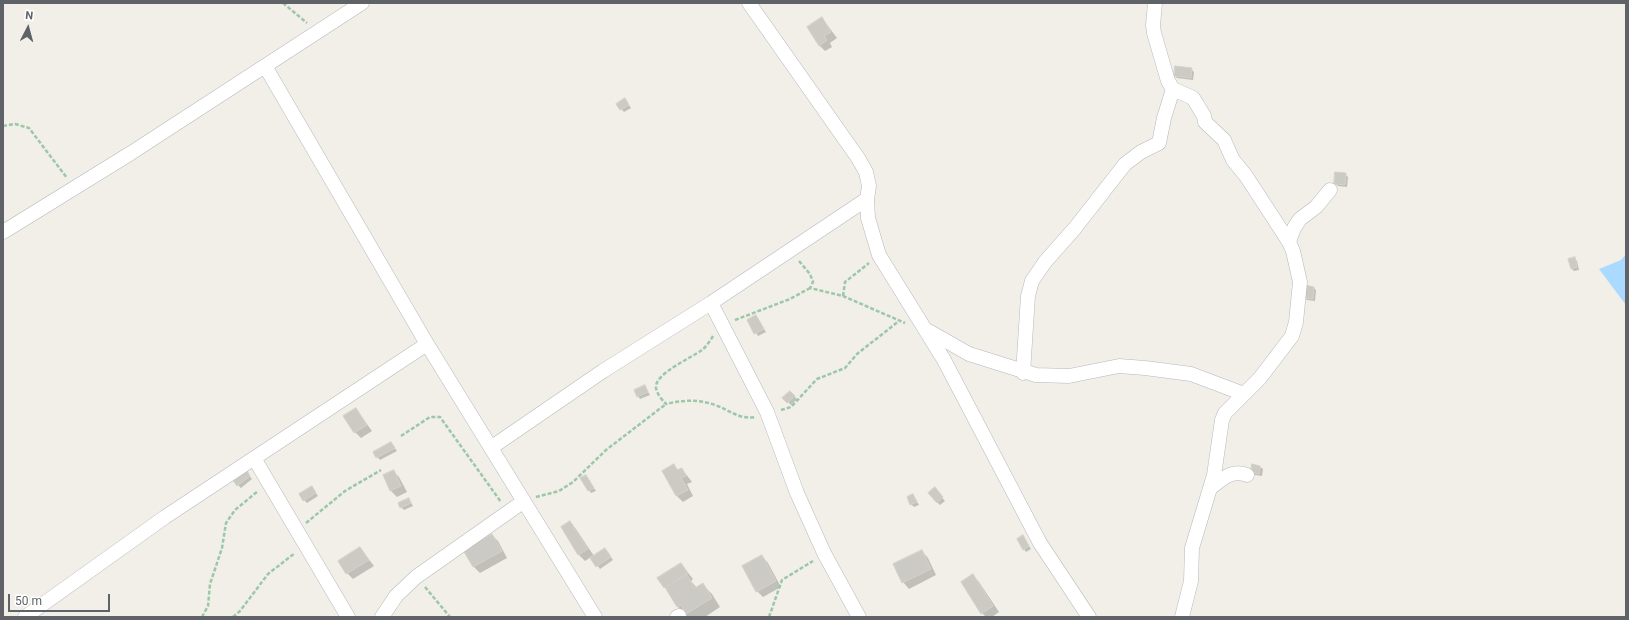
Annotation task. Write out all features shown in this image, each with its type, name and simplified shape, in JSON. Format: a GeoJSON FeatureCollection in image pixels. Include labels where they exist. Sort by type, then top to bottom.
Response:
{"type":"FeatureCollection","features":[{"type":"Feature","properties":{"kind":"street"},"geometry":{"type":"LineString","coordinates":[[3,232],[131,154],[362,3]]}},
{"type":"Feature","properties":{"kind":"street"},"geometry":{"type":"LineString","coordinates":[[749,3],[858,158],[866,172],[869,186],[867,199],[868,218],[879,255],[944,360],[1040,543],[1089,617]]}},
{"type":"Feature","properties":{"kind":"street"},"geometry":{"type":"LineString","coordinates":[[1155,3],[1153,25],[1154,33],[1168,81],[1173,88],[1193,98],[1204,116],[1205,122],[1224,140],[1233,160],[1246,176],[1289,242],[1294,256],[1300,286],[1295,330],[1287,345],[1260,378],[1225,413],[1222,420],[1216,464],[1192,548],[1191,581],[1182,617]]}},
{"type":"Feature","properties":{"kind":"street"},"geometry":{"type":"LineString","coordinates":[[265,66],[427,344],[492,447],[595,617]]}},
{"type":"Feature","properties":{"kind":"street"},"geometry":{"type":"LineString","coordinates":[[1023,373],[1028,296],[1032,281],[1045,262],[1075,228],[1125,164],[1141,152],[1159,143],[1164,118],[1173,88]]}},
{"type":"Feature","properties":{"kind":"street"},"geometry":{"type":"LineString","coordinates":[[1289,242],[1294,228],[1300,219],[1316,207],[1330,190]]}},
{"type":"Feature","properties":{"kind":"street"},"geometry":{"type":"LineString","coordinates":[[492,447],[603,371],[710,303],[867,199]]}},
{"type":"Feature","properties":{"kind":"street"},"geometry":{"type":"LineString","coordinates":[[710,303],[744,365],[767,412],[797,493],[824,553],[858,617]]}},
{"type":"Feature","properties":{"kind":"street"},"geometry":{"type":"LineString","coordinates":[[925,329],[969,354],[1023,373],[1036,376],[1069,376],[1119,366],[1159,369],[1191,374],[1244,394]]}},
{"type":"Feature","properties":{"kind":"street"},"geometry":{"type":"LineString","coordinates":[[24,617],[165,516],[427,344]]}},
{"type":"Feature","properties":{"kind":"street"},"geometry":{"type":"LineString","coordinates":[[254,458],[271,484],[304,545],[348,617]]}},
{"type":"Feature","properties":{"kind":"street"},"geometry":{"type":"LineString","coordinates":[[1210,488],[1225,476],[1235,472],[1247,475]]}},
{"type":"Feature","properties":{"kind":"street"},"geometry":{"type":"LineString","coordinates":[[382,617],[396,596],[416,577],[524,501]]}},
{"type":"Feature","properties":{"kind":"path"},"geometry":{"type":"LineString","coordinates":[[283,3],[319,31]]}},
{"type":"Feature","properties":{"kind":"path"},"geometry":{"type":"LineString","coordinates":[[3,126],[15,124],[29,128],[74,188]]}},
{"type":"Feature","properties":{"kind":"path"},"geometry":{"type":"LineString","coordinates":[[790,249],[810,274],[813,282],[810,288],[843,296],[900,322],[925,329]]}},
{"type":"Feature","properties":{"kind":"path"},"geometry":{"type":"LineString","coordinates":[[843,296],[845,282],[879,255]]}},
{"type":"Feature","properties":{"kind":"path"},"geometry":{"type":"LineString","coordinates":[[524,501],[559,491],[573,482],[606,450],[666,404],[679,400],[713,404],[737,417],[747,418],[757,417],[767,412],[778,411],[791,407],[817,380],[845,368],[856,354],[900,322]]}},
{"type":"Feature","properties":{"kind":"path"},"geometry":{"type":"LineString","coordinates":[[656,388],[666,404]]}},
{"type":"Feature","properties":{"kind":"path"},"geometry":{"type":"LineString","coordinates":[[401,436],[430,417],[440,417],[508,512]]}},
{"type":"Feature","properties":{"kind":"path"},"geometry":{"type":"LineString","coordinates":[[297,531],[345,491],[381,470]]}},
{"type":"Feature","properties":{"kind":"path"},"geometry":{"type":"LineString","coordinates":[[202,617],[208,606],[210,584],[222,548],[226,523],[234,510],[252,494],[271,484]]}},
{"type":"Feature","properties":{"kind":"path"},"geometry":{"type":"LineString","coordinates":[[233,617],[268,574],[304,545]]}},
{"type":"Feature","properties":{"kind":"path"},"geometry":{"type":"LineString","coordinates":[[769,617],[782,580],[824,553]]}},
{"type":"Feature","properties":{"kind":"path"},"geometry":{"type":"LineString","coordinates":[[416,577],[450,617]]}},
{"type":"Feature","properties":{"kind":"water"},"geometry":{"type":"Polygon","coordinates":[[[1626,254],[1626,305],[1599,269],[1621,260],[1626,254]]]}},
{"type":"Feature","properties":{"kind":"building"},"geometry":{"type":"Polygon","coordinates":[[[822,17],[831,32],[824,36],[827,40],[819,46],[807,27],[822,17]]]}},
{"type":"Feature","properties":{"kind":"building"},"geometry":{"type":"Polygon","coordinates":[[[1175,66],[1192,68],[1191,78],[1174,76],[1175,66]]]}},
{"type":"Feature","properties":{"kind":"building"},"geometry":{"type":"Polygon","coordinates":[[[625,98],[629,105],[620,110],[616,104],[625,98]]]}},
{"type":"Feature","properties":{"kind":"building"},"geometry":{"type":"Polygon","coordinates":[[[1335,172],[1346,173],[1345,185],[1334,184],[1335,172]]]}},
{"type":"Feature","properties":{"kind":"building"},"geometry":{"type":"Polygon","coordinates":[[[1575,257],[1577,267],[1571,269],[1568,259],[1575,257]]]}},
{"type":"Feature","properties":{"kind":"building"},"geometry":{"type":"Polygon","coordinates":[[[1305,285],[1314,287],[1313,299],[1304,298],[1305,285]]]}},
{"type":"Feature","properties":{"kind":"building"},"geometry":{"type":"Polygon","coordinates":[[[756,315],[764,329],[754,334],[747,320],[756,315]]]}},
{"type":"Feature","properties":{"kind":"building"},"geometry":{"type":"Polygon","coordinates":[[[645,385],[648,392],[637,397],[634,390],[645,385]]]}},
{"type":"Feature","properties":{"kind":"building"},"geometry":{"type":"Polygon","coordinates":[[[790,391],[795,396],[787,403],[782,398],[790,391]]]}},
{"type":"Feature","properties":{"kind":"building"},"geometry":{"type":"Polygon","coordinates":[[[356,408],[367,425],[354,433],[343,416],[356,408]]]}},
{"type":"Feature","properties":{"kind":"building"},"geometry":{"type":"Polygon","coordinates":[[[391,442],[395,448],[376,458],[373,452],[391,442]]]}},
{"type":"Feature","properties":{"kind":"building"},"geometry":{"type":"Polygon","coordinates":[[[674,464],[677,470],[682,468],[686,476],[681,478],[688,490],[676,496],[662,471],[674,464]]]}},
{"type":"Feature","properties":{"kind":"building"},"geometry":{"type":"Polygon","coordinates":[[[1252,464],[1260,466],[1259,474],[1251,472],[1252,464]]]}},
{"type":"Feature","properties":{"kind":"building"},"geometry":{"type":"Polygon","coordinates":[[[246,469],[250,476],[237,486],[232,479],[246,469]]]}},
{"type":"Feature","properties":{"kind":"building"},"geometry":{"type":"Polygon","coordinates":[[[394,470],[401,486],[390,491],[383,475],[394,470]]]}},
{"type":"Feature","properties":{"kind":"building"},"geometry":{"type":"Polygon","coordinates":[[[586,475],[594,488],[588,491],[580,478],[586,475]]]}},
{"type":"Feature","properties":{"kind":"building"},"geometry":{"type":"Polygon","coordinates":[[[312,486],[316,493],[303,501],[299,494],[312,486]]]}},
{"type":"Feature","properties":{"kind":"building"},"geometry":{"type":"Polygon","coordinates":[[[935,487],[943,497],[937,503],[928,493],[935,487]]]}},
{"type":"Feature","properties":{"kind":"building"},"geometry":{"type":"Polygon","coordinates":[[[913,494],[917,502],[910,505],[907,497],[913,494]]]}},
{"type":"Feature","properties":{"kind":"building"},"geometry":{"type":"Polygon","coordinates":[[[409,498],[411,503],[400,508],[398,503],[409,498]]]}},
{"type":"Feature","properties":{"kind":"building"},"geometry":{"type":"Polygon","coordinates":[[[570,521],[588,549],[578,555],[561,527],[570,521]]]}},
{"type":"Feature","properties":{"kind":"building"},"geometry":{"type":"Polygon","coordinates":[[[492,534],[502,551],[473,567],[463,550],[492,534]]]}},
{"type":"Feature","properties":{"kind":"building"},"geometry":{"type":"Polygon","coordinates":[[[1023,535],[1029,546],[1023,550],[1017,539],[1023,535]]]}},
{"type":"Feature","properties":{"kind":"building"},"geometry":{"type":"Polygon","coordinates":[[[360,547],[369,560],[346,574],[338,561],[360,547]]]}},
{"type":"Feature","properties":{"kind":"building"},"geometry":{"type":"Polygon","coordinates":[[[605,548],[611,557],[596,567],[590,558],[605,548]]]}},
{"type":"Feature","properties":{"kind":"building"},"geometry":{"type":"Polygon","coordinates":[[[922,550],[931,569],[902,583],[893,564],[922,550]]]}},
{"type":"Feature","properties":{"kind":"building"},"geometry":{"type":"Polygon","coordinates":[[[762,555],[776,581],[756,592],[742,566],[762,555]]]}},
{"type":"Feature","properties":{"kind":"building"},"geometry":{"type":"Polygon","coordinates":[[[681,563],[688,573],[664,588],[657,578],[681,563]]]}},
{"type":"Feature","properties":{"kind":"building"},"geometry":{"type":"Polygon","coordinates":[[[973,574],[993,606],[981,614],[961,582],[973,574]]]}},
{"type":"Feature","properties":{"kind":"building"},"geometry":{"type":"Polygon","coordinates":[[[687,575],[695,588],[703,583],[712,598],[686,614],[681,605],[677,607],[666,589],[687,575]]]}}]}
